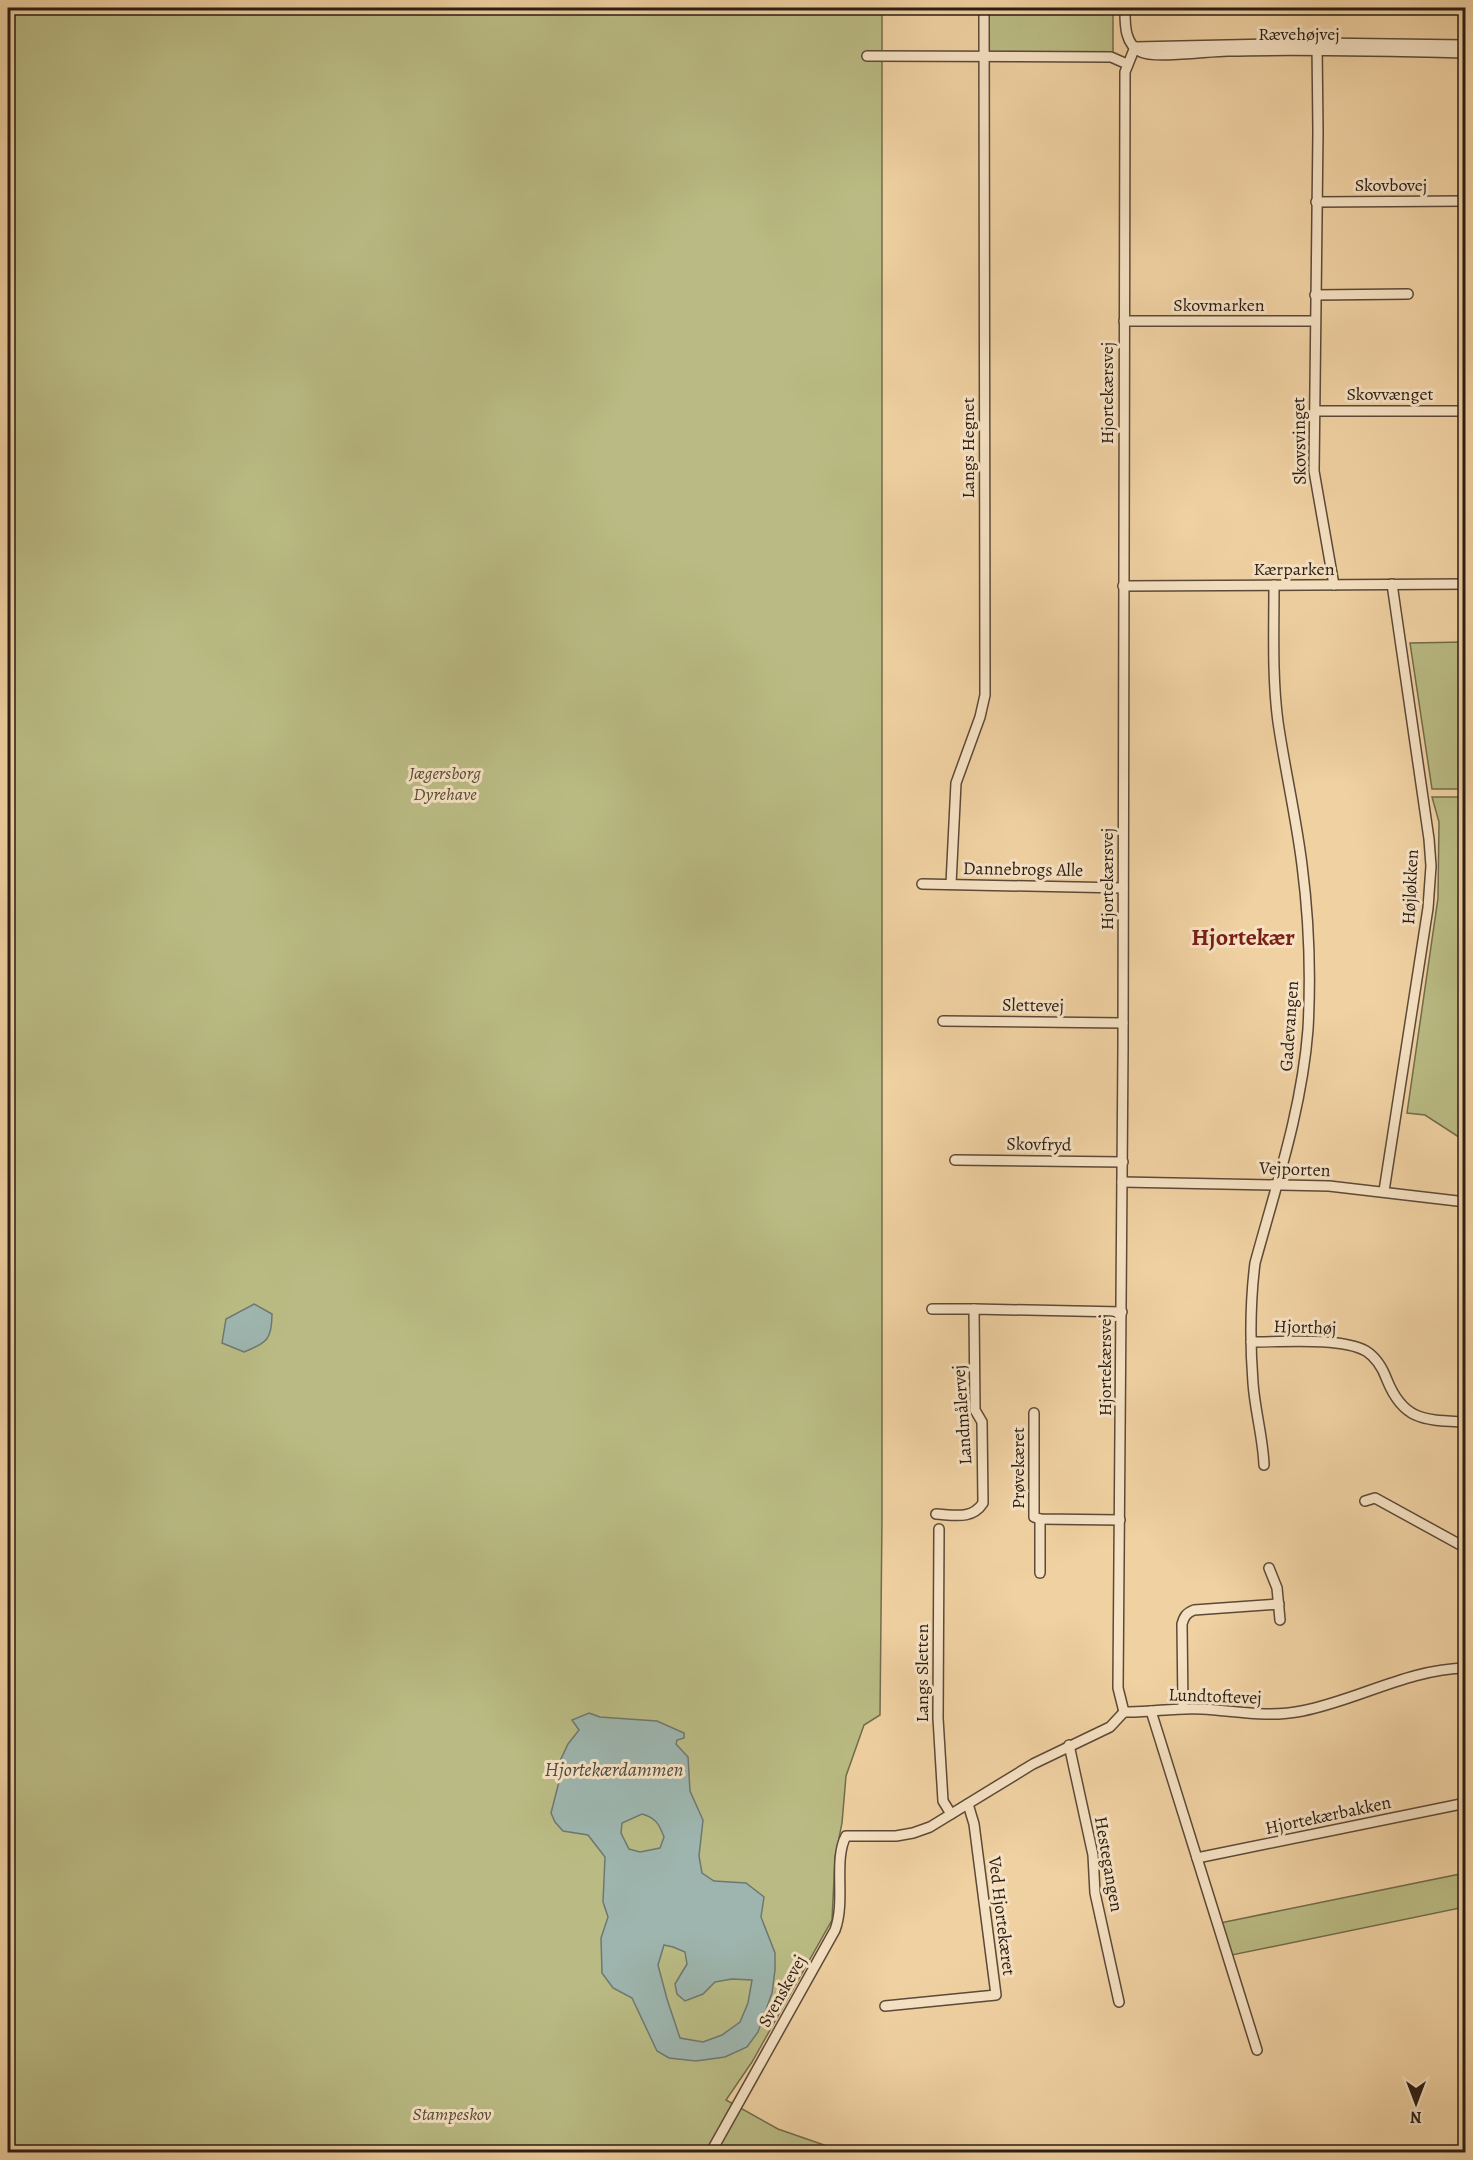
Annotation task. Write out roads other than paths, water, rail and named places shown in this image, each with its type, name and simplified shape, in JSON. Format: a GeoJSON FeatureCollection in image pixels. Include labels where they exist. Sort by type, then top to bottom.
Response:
{"type":"FeatureCollection","features":[{"type":"Feature","properties":{"kind":"street","name":"Langs Hegnet"},"geometry":{"type":"LineString","coordinates":[[951,884],[956,783],[980,717],[984,694],[984,8]]}},
{"type":"Feature","properties":{"kind":"street"},"geometry":{"type":"LineString","coordinates":[[1125,8],[1126,33],[1133,46]]}},
{"type":"Feature","properties":{"kind":"street","name":"Rævehøjvej"},"geometry":{"type":"LineString","coordinates":[[1133,46],[1466,45]]}},
{"type":"Feature","properties":{"kind":"street","name":"Hjortekærsvej"},"geometry":{"type":"LineString","coordinates":[[1124,1712],[1118,1688],[1123,1162],[1125,72],[1133,46]]}},
{"type":"Feature","properties":{"kind":"street","name":"Rævehøjvej"},"geometry":{"type":"LineString","coordinates":[[1317,46],[1466,53]]}},
{"type":"Feature","properties":{"kind":"street","name":"Skovsvinget"},"geometry":{"type":"LineString","coordinates":[[1317,46],[1315,483],[1334,585]]}},
{"type":"Feature","properties":{"kind":"street"},"geometry":{"type":"LineString","coordinates":[[867,56],[1111,57],[1127,64]]}},
{"type":"Feature","properties":{"kind":"street","name":"Skovbovej"},"geometry":{"type":"LineString","coordinates":[[1316,202],[1466,201]]}},
{"type":"Feature","properties":{"kind":"street"},"geometry":{"type":"LineString","coordinates":[[1315,295],[1408,294]]}},
{"type":"Feature","properties":{"kind":"street","name":"Skovmarken"},"geometry":{"type":"LineString","coordinates":[[1124,321],[1315,321]]}},
{"type":"Feature","properties":{"kind":"street","name":"Skovvænget"},"geometry":{"type":"LineString","coordinates":[[1315,411],[1466,411]]}},
{"type":"Feature","properties":{"kind":"street","name":"Højløkken"},"geometry":{"type":"LineString","coordinates":[[1384,1191],[1428,908],[1431,866],[1423,792],[1392,584]]}},
{"type":"Feature","properties":{"kind":"street","name":"Kærparken"},"geometry":{"type":"LineString","coordinates":[[1123,586],[1466,584]]}},
{"type":"Feature","properties":{"kind":"street","name":"Gadevangen"},"geometry":{"type":"LineString","coordinates":[[1264,1465],[1263,1444],[1253,1383],[1252,1285],[1295,1117],[1303,1073],[1308,1028],[1309,966],[1302,864],[1276,704],[1274,585]]}},
{"type":"Feature","properties":{"kind":"street","name":"Dannebrogs Alle"},"geometry":{"type":"LineString","coordinates":[[922,884],[1123,888]]}},
{"type":"Feature","properties":{"kind":"street","name":"Slettevej"},"geometry":{"type":"LineString","coordinates":[[943,1021],[1123,1023]]}},
{"type":"Feature","properties":{"kind":"street","name":"Skovfryd"},"geometry":{"type":"LineString","coordinates":[[955,1160],[1123,1162]]}},
{"type":"Feature","properties":{"kind":"street","name":"Vejporten"},"geometry":{"type":"LineString","coordinates":[[1122,1182],[1277,1185],[1384,1191],[1466,1202]]}},
{"type":"Feature","properties":{"kind":"street"},"geometry":{"type":"LineString","coordinates":[[932,1309],[1122,1312]]}},
{"type":"Feature","properties":{"kind":"street","name":"Landmålervej"},"geometry":{"type":"LineString","coordinates":[[936,1514],[969,1515],[977,1512],[983,1503],[982,1422],[975,1410],[974,1309]]}},
{"type":"Feature","properties":{"kind":"street","name":"Hjorthøj"},"geometry":{"type":"LineString","coordinates":[[1251,1341],[1334,1343],[1354,1346],[1377,1360],[1394,1397],[1406,1410],[1417,1417],[1430,1420],[1466,1422]]}},
{"type":"Feature","properties":{"kind":"street","name":"Prøvekæret"},"geometry":{"type":"LineString","coordinates":[[1034,1413],[1035,1517],[1040,1519],[1120,1520]]}},
{"type":"Feature","properties":{"kind":"street"},"geometry":{"type":"LineString","coordinates":[[1365,1501],[1375,1498],[1466,1548]]}},
{"type":"Feature","properties":{"kind":"street","name":"Prøvekæret"},"geometry":{"type":"LineString","coordinates":[[1040,1519],[1040,1573]]}},
{"type":"Feature","properties":{"kind":"street","name":"Langs Sletten"},"geometry":{"type":"LineString","coordinates":[[939,1529],[938,1718],[943,1801],[951,1814]]}},
{"type":"Feature","properties":{"kind":"street"},"geometry":{"type":"LineString","coordinates":[[1269,1568],[1277,1588],[1280,1620]]}},
{"type":"Feature","properties":{"kind":"street"},"geometry":{"type":"LineString","coordinates":[[1183,1708],[1182,1624],[1188,1612],[1279,1604]]}},
{"type":"Feature","properties":{"kind":"street","name":"Lundtoftevej"},"geometry":{"type":"LineString","coordinates":[[1124,1712],[1183,1708],[1278,1715],[1302,1711],[1417,1674],[1446,1668],[1466,1668]]}},
{"type":"Feature","properties":{"kind":"street"},"geometry":{"type":"LineString","coordinates":[[1151,1710],[1257,2050]]}},
{"type":"Feature","properties":{"kind":"street"},"geometry":{"type":"LineString","coordinates":[[951,1814],[1033,1764],[1110,1727],[1124,1712]]}},
{"type":"Feature","properties":{"kind":"street","name":"Hestegangen"},"geometry":{"type":"LineString","coordinates":[[1069,1745],[1093,1855],[1095,1893],[1119,2002]]}},
{"type":"Feature","properties":{"kind":"street","name":"Hjortekærbakken"},"geometry":{"type":"LineString","coordinates":[[1197,1858],[1466,1803]]}},
{"type":"Feature","properties":{"kind":"street","name":"Ved Hjortekæret"},"geometry":{"type":"LineString","coordinates":[[885,2006],[996,1995],[974,1824],[968,1804]]}},
{"type":"Feature","properties":{"kind":"street","name":"Svenskevej"},"geometry":{"type":"LineString","coordinates":[[711,2152],[835,1930],[841,1906],[841,1856],[842,1843],[846,1836],[874,1837],[913,1833],[930,1827],[951,1814]]}},
{"type":"Feature","properties":{"kind":"street"},"geometry":{"type":"LineString","coordinates":[[1116,1988],[1127,1986]]}},
{"type":"Feature","properties":{"kind":"water"},"geometry":{"type":"Polygon","coordinates":[[[254,1304],[272,1314],[271,1329],[267,1339],[244,1352],[222,1343],[226,1319],[254,1304]]]}},
{"type":"Feature","properties":{"kind":"water","name":"Hjortekærdammen"},"geometry":{"type":"Polygon","coordinates":[[[589,1713],[600,1717],[657,1721],[684,1733],[684,1738],[677,1740],[676,1744],[688,1757],[690,1791],[703,1820],[699,1856],[702,1873],[714,1881],[746,1883],[764,1897],[761,1917],[775,1953],[775,1970],[772,1993],[758,2032],[747,2047],[725,2057],[696,2061],[669,2058],[657,2051],[632,1998],[613,1988],[602,1973],[601,1938],[608,1917],[603,1902],[605,1857],[588,1835],[563,1831],[551,1813],[561,1774],[560,1761],[568,1744],[579,1730],[572,1720],[589,1713]],[[642,1814],[622,1823],[621,1833],[629,1849],[640,1852],[660,1848],[664,1837],[660,1828],[654,1820],[642,1814]],[[664,1945],[658,1965],[680,2038],[703,2042],[722,2035],[740,2022],[748,2003],[752,1980],[732,1979],[715,1982],[703,1994],[685,2001],[677,1994],[675,1984],[687,1964],[685,1952],[664,1945]]]}},
{"type":"Feature","properties":{"kind":"district","name":"Hjortekær"},"geometry":{"type":"Point","coordinates":[1243,937]}},
{"type":"Feature","properties":{"kind":"park label","name":"Jægersborg Dyrehave"},"geometry":{"type":"Point","coordinates":[445,783]}},
{"type":"Feature","properties":{"kind":"park label","name":"Stampeskov"},"geometry":{"type":"Point","coordinates":[452,2114]}}]}
